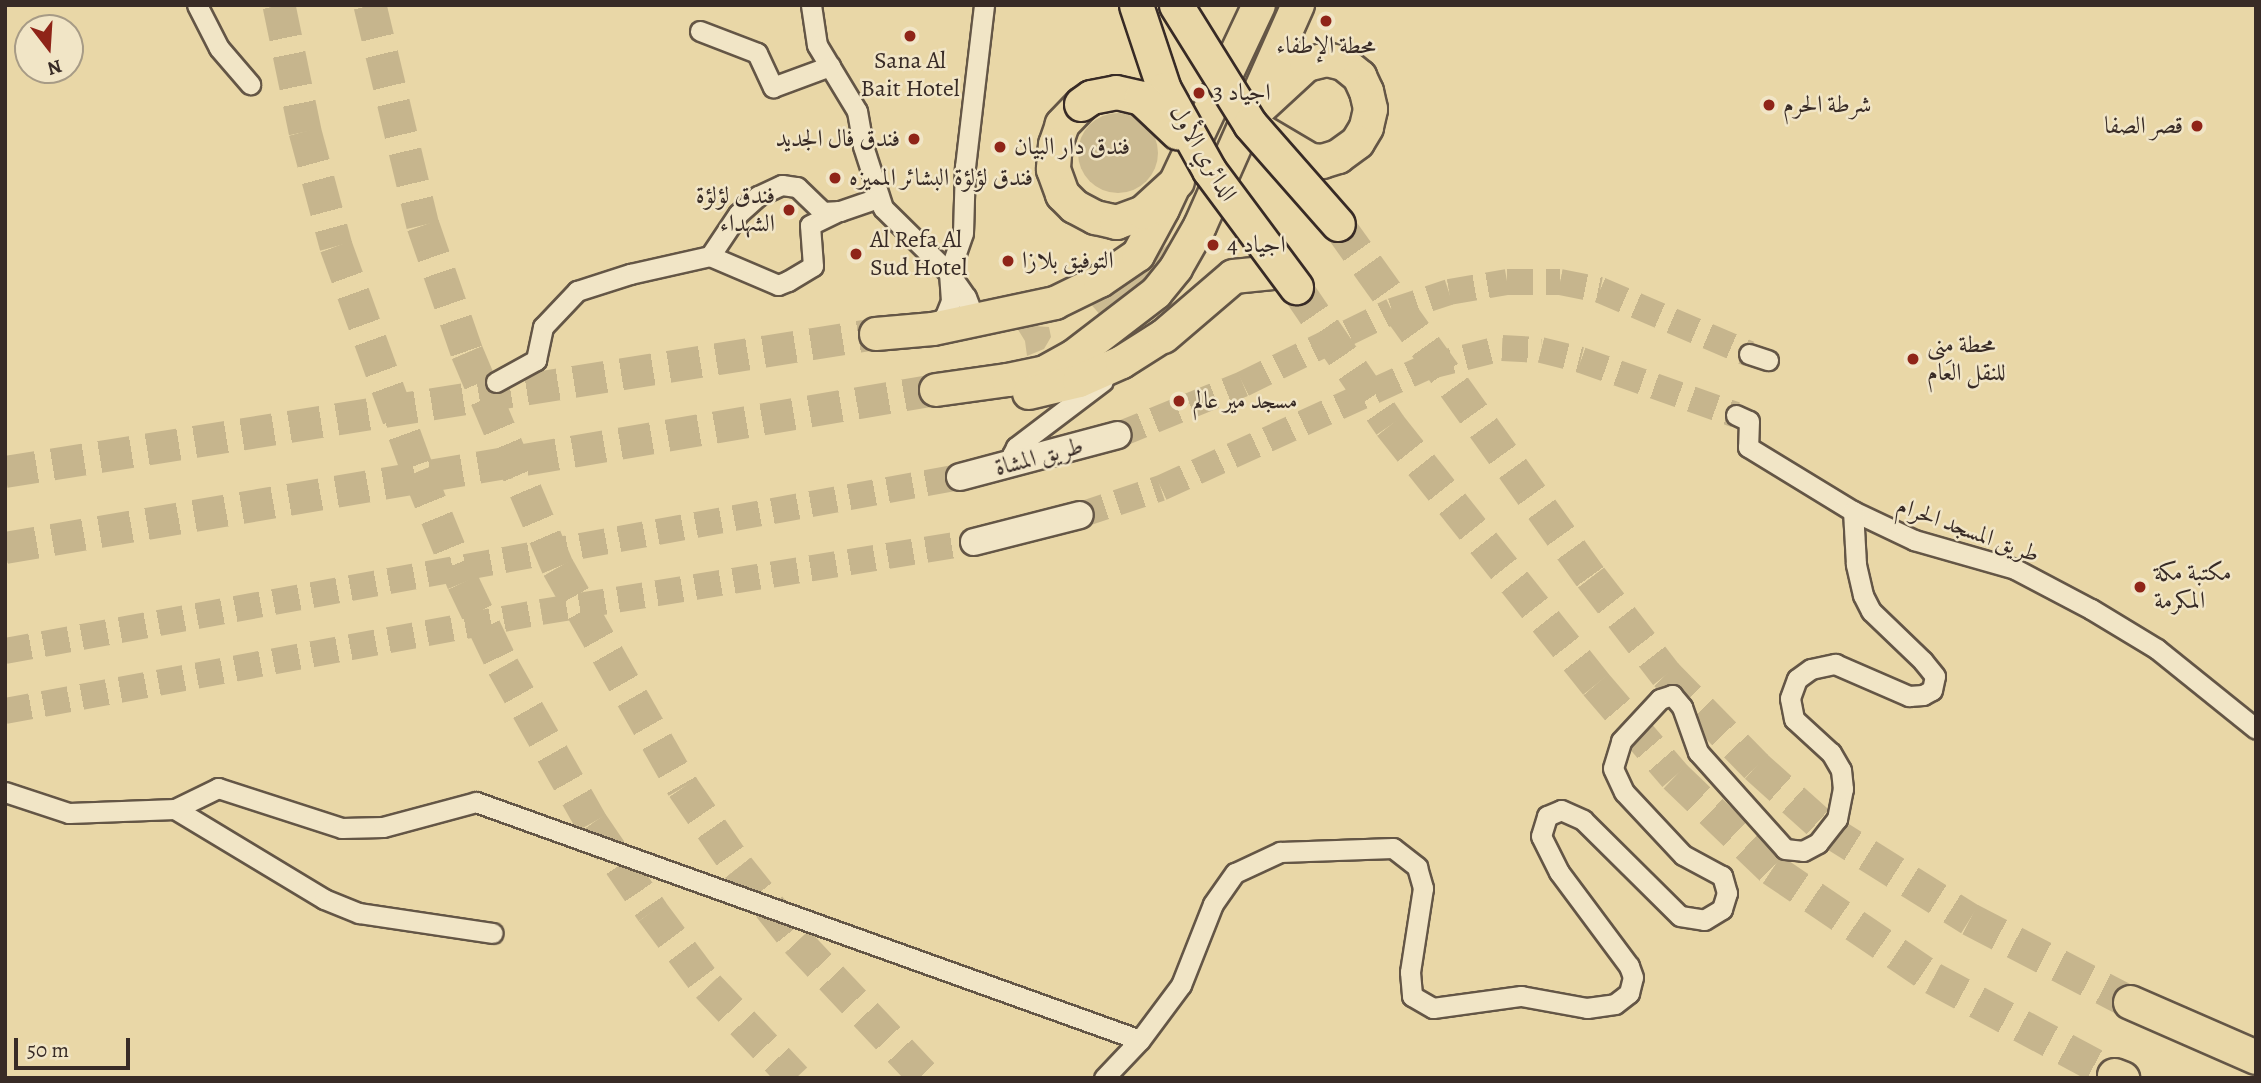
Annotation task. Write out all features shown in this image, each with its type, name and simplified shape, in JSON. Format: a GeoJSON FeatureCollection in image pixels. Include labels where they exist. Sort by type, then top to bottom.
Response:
{"type":"FeatureCollection","features":[{"type":"Feature","properties":{"kind":"highway","name":"الدائري الأول"},"geometry":{"type":"LineString","coordinates":[[1136,5],[1164,89],[1209,170],[1289,279],[1233,276],[1163,336]]}},
{"type":"Feature","properties":{"kind":"highway"},"geometry":{"type":"LineString","coordinates":[[876,334],[933,329],[1055,303],[1100,281],[1138,254],[1177,181],[1201,123],[1259,5]]}},
{"type":"Feature","properties":{"kind":"highway"},"geometry":{"type":"LineString","coordinates":[[1163,336],[1122,362],[1079,381],[1040,392],[970,402],[936,390],[1045,372],[1074,356],[1156,293],[1176,268],[1200,226],[1298,5]]}},
{"type":"Feature","properties":{"kind":"highway"},"geometry":{"type":"LineString","coordinates":[[1187,8],[1215,69],[1247,122],[1338,224]]}},
{"type":"Feature","properties":{"kind":"highway"},"geometry":{"type":"LineString","coordinates":[[1326,59],[1343,63],[1359,76],[1370,109],[1366,127],[1357,142],[1338,156],[1322,161],[1299,154],[1247,122],[1306,64],[1326,59]]}},
{"type":"Feature","properties":{"kind":"highway"},"geometry":{"type":"LineString","coordinates":[[1177,181],[1143,212],[1116,222],[1096,217],[1074,206],[1062,194],[1053,169],[1062,124],[1091,97],[1116,92],[1140,98],[1165,119],[1209,170]]}},
{"type":"Feature","properties":{"kind":"highway"},"geometry":{"type":"LineString","coordinates":[[2130,1002],[2256,1057]]}},
{"type":"Feature","properties":{"kind":"main road","name":"طريق المشاة"},"geometry":{"type":"LineString","coordinates":[[960,477],[1118,435]]}},
{"type":"Feature","properties":{"kind":"main road"},"geometry":{"type":"LineString","coordinates":[[974,542],[1080,515]]}},
{"type":"Feature","properties":{"kind":"street"},"geometry":{"type":"LineString","coordinates":[[197,5],[219,48],[250,84]]}},
{"type":"Feature","properties":{"kind":"street"},"geometry":{"type":"LineString","coordinates":[[811,5],[817,45],[857,111],[878,198],[883,208],[950,273],[975,321]]}},
{"type":"Feature","properties":{"kind":"street"},"geometry":{"type":"LineString","coordinates":[[933,329],[945,316],[951,301],[950,273],[963,233],[965,167],[984,5]]}},
{"type":"Feature","properties":{"kind":"street"},"geometry":{"type":"LineString","coordinates":[[700,31],[757,53],[773,87],[830,66]]}},
{"type":"Feature","properties":{"kind":"street"},"geometry":{"type":"LineString","coordinates":[[710,256],[738,214],[758,196],[782,185],[797,187],[823,212],[840,211]]}},
{"type":"Feature","properties":{"kind":"street"},"geometry":{"type":"LineString","coordinates":[[496,382],[536,360],[543,327],[577,291],[630,274],[710,256],[778,285],[813,265],[810,225],[878,198]]}},
{"type":"Feature","properties":{"kind":"street"},"geometry":{"type":"LineString","coordinates":[[1013,465],[1012,455],[1016,447],[1100,384],[1122,362]]}},
{"type":"Feature","properties":{"kind":"street","name":"طريق المسجد الحرام"},"geometry":{"type":"LineString","coordinates":[[1743,418],[1748,447],[1853,511],[1914,540],[2015,569],[2091,609],[2157,649],[2256,729]]}},
{"type":"Feature","properties":{"kind":"street"},"geometry":{"type":"LineString","coordinates":[[1104,1078],[1140,1040],[1181,985],[1213,904],[1235,873],[1280,852],[1393,848],[1417,867],[1423,888],[1410,972],[1412,996],[1433,1007],[1521,996],[1587,1008],[1615,1004],[1629,993],[1633,977],[1629,966],[1559,872],[1541,836],[1547,816],[1561,810],[1583,820],[1680,916],[1704,920],[1722,909],[1727,893],[1722,876],[1683,855],[1624,792],[1613,768],[1621,741],[1660,699],[1672,695],[1682,707],[1698,752],[1785,849],[1803,851],[1818,843],[1837,819],[1843,789],[1841,769],[1830,752],[1794,719],[1790,698],[1797,679],[1811,669],[1835,664],[1909,696],[1923,695],[1932,690],[1935,676],[1871,611],[1863,594],[1856,564],[1853,511]]}},
{"type":"Feature","properties":{"kind":"street"},"geometry":{"type":"LineString","coordinates":[[5,792],[69,813],[175,808],[218,788],[342,828],[383,827],[476,802],[1140,1040]]}},
{"type":"Feature","properties":{"kind":"street"},"geometry":{"type":"LineString","coordinates":[[175,808],[324,899],[359,913],[493,933]]}},
{"type":"Feature","properties":{"kind":"shaded area"},"geometry":{"type":"Polygon","coordinates":[[[1118,113],[1133,116],[1146,125],[1155,138],[1158,153],[1155,168],[1146,181],[1133,190],[1118,193],[1103,190],[1090,181],[1081,168],[1078,153],[1081,138],[1090,125],[1103,116],[1118,113]]]}},
{"type":"Feature","properties":{"kind":"shaded area"},"geometry":{"type":"Polygon","coordinates":[[[1176,237],[1142,285],[1102,317],[1089,302],[1134,274],[1176,237]]]}},
{"type":"Feature","properties":{"kind":"shaded area"},"geometry":{"type":"Polygon","coordinates":[[[1049,327],[1051,337],[1044,349],[1027,356],[1025,341],[1017,328],[1049,327]]]}},
{"type":"Feature","properties":{"kind":"tunnel"},"geometry":{"type":"LineString","coordinates":[[279,5],[305,131],[336,246],[418,471],[463,582],[503,666],[592,823],[652,911],[708,986],[795,1078]]}},
{"type":"Feature","properties":{"kind":"tunnel"},"geometry":{"type":"LineString","coordinates":[[370,5],[423,225],[467,352],[558,567],[683,787],[738,867],[797,941],[926,1078]]}},
{"type":"Feature","properties":{"kind":"tunnel"},"geometry":{"type":"LineString","coordinates":[[1338,224],[1591,577],[1666,674],[1756,766],[1825,828],[1970,919],[2130,1002]]}},
{"type":"Feature","properties":{"kind":"tunnel"},"geometry":{"type":"LineString","coordinates":[[1118,435],[1243,384],[1392,311],[1449,292],[1507,282],[1560,282],[1600,290],[1749,354]]}},
{"type":"Feature","properties":{"kind":"tunnel"},"geometry":{"type":"LineString","coordinates":[[1296,287],[1390,425],[1596,684],[1675,776],[1772,869],[1933,978],[2114,1075]]}},
{"type":"Feature","properties":{"kind":"tunnel"},"geometry":{"type":"LineString","coordinates":[[5,472],[876,334]]}},
{"type":"Feature","properties":{"kind":"tunnel"},"geometry":{"type":"LineString","coordinates":[[1080,515],[1161,488],[1427,367],[1502,348],[1541,350],[1581,360],[1736,415]]}},
{"type":"Feature","properties":{"kind":"tunnel"},"geometry":{"type":"LineString","coordinates":[[5,548],[936,390]]}},
{"type":"Feature","properties":{"kind":"tunnel"},"geometry":{"type":"LineString","coordinates":[[5,651],[960,477]]}},
{"type":"Feature","properties":{"kind":"tunnel"},"geometry":{"type":"LineString","coordinates":[[5,711],[541,612],[974,542]]}},
{"type":"Feature","properties":{"kind":"place","name":"محطة الإطفاء"},"geometry":{"type":"Point","coordinates":[1326,21]}},
{"type":"Feature","properties":{"kind":"place","name":"Sana Al Bait Hotel"},"geometry":{"type":"Point","coordinates":[910,36]}},
{"type":"Feature","properties":{"kind":"place","name":"اجياد 3"},"geometry":{"type":"Point","coordinates":[1199,93]}},
{"type":"Feature","properties":{"kind":"place","name":"شرطة الحرم"},"geometry":{"type":"Point","coordinates":[1769,105]}},
{"type":"Feature","properties":{"kind":"place","name":"قصر الصفا"},"geometry":{"type":"Point","coordinates":[2197,126]}},
{"type":"Feature","properties":{"kind":"place","name":"فندق فال الجديد"},"geometry":{"type":"Point","coordinates":[914,139]}},
{"type":"Feature","properties":{"kind":"place","name":"فندق دار البيان"},"geometry":{"type":"Point","coordinates":[1000,147]}},
{"type":"Feature","properties":{"kind":"place","name":"فندق لؤلؤة البشائر المميزه"},"geometry":{"type":"Point","coordinates":[835,178]}},
{"type":"Feature","properties":{"kind":"place","name":"فندق لؤلؤة الشهداء"},"geometry":{"type":"Point","coordinates":[789,210]}},
{"type":"Feature","properties":{"kind":"place","name":"اجياد 4"},"geometry":{"type":"Point","coordinates":[1213,245]}},
{"type":"Feature","properties":{"kind":"place","name":"Al Refa Al Sud Hotel"},"geometry":{"type":"Point","coordinates":[856,254]}},
{"type":"Feature","properties":{"kind":"place","name":"التوفيق بلازا"},"geometry":{"type":"Point","coordinates":[1008,261]}},
{"type":"Feature","properties":{"kind":"place","name":"محطة مِنى للنقل العام"},"geometry":{"type":"Point","coordinates":[1913,359]}},
{"type":"Feature","properties":{"kind":"place","name":"مسجد مير عالم"},"geometry":{"type":"Point","coordinates":[1179,401]}},
{"type":"Feature","properties":{"kind":"place","name":"مكتبة مكة المكرمة"},"geometry":{"type":"Point","coordinates":[2140,587]}}]}
